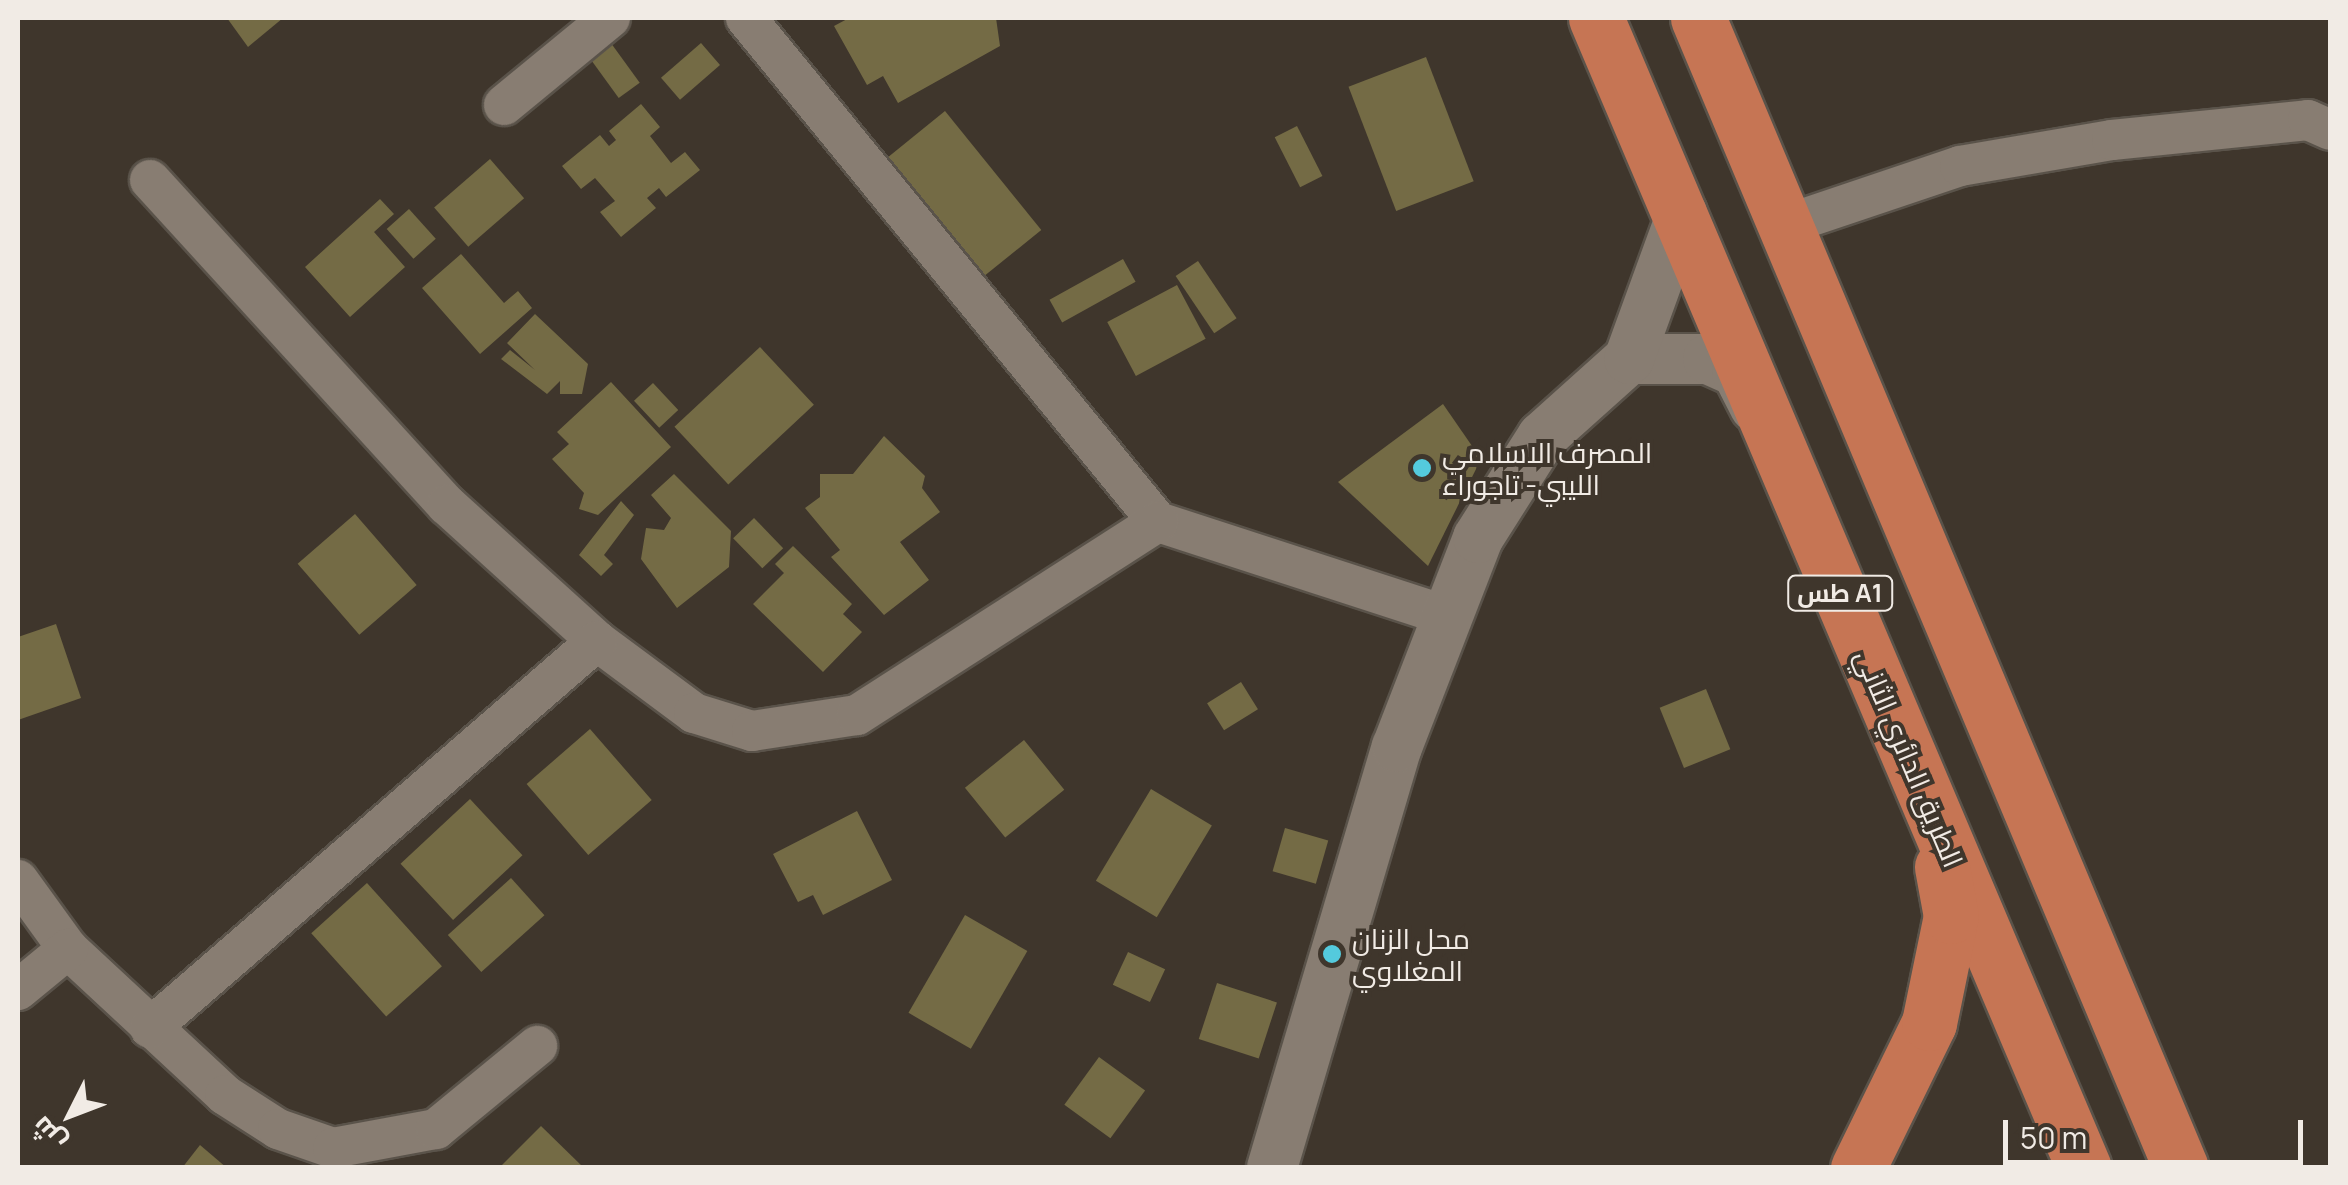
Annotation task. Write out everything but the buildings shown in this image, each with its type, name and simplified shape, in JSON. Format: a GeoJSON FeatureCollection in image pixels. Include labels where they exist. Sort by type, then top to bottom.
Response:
{"type":"FeatureCollection","features":[{"type":"Feature","properties":{"kind":"highway","name":"الطريق الدائري الثاني"},"geometry":{"type":"LineString","coordinates":[[1596,18],[2084,1168]]}},
{"type":"Feature","properties":{"kind":"highway","name":"طس A1"},"geometry":{"type":"LineString","coordinates":[[1698,18],[1788,224],[2181,1168]]}},
{"type":"Feature","properties":{"kind":"highway"},"geometry":{"type":"LineString","coordinates":[[1858,1168],[1910,1075],[1942,970],[1951,916],[1940,830]]}},
{"type":"Feature","properties":{"kind":"street"},"geometry":{"type":"LineString","coordinates":[[504,105],[610,18]]}},
{"type":"Feature","properties":{"kind":"street"},"geometry":{"type":"LineString","coordinates":[[746,18],[1158,522],[1445,615]]}},
{"type":"Feature","properties":{"kind":"street"},"geometry":{"type":"LineString","coordinates":[[1788,224],[1960,166],[2323,117]]}},
{"type":"Feature","properties":{"kind":"street"},"geometry":{"type":"LineString","coordinates":[[150,180],[447,505],[597,641],[694,713],[752,732],[797,729],[857,715],[1158,522]]}},
{"type":"Feature","properties":{"kind":"street"},"geometry":{"type":"LineString","coordinates":[[1272,1168],[1336,935],[1445,615],[1502,491],[1542,437],[1629,360],[1682,214]]}},
{"type":"Feature","properties":{"kind":"street"},"geometry":{"type":"LineString","coordinates":[[1629,360],[1682,355],[1736,372],[1785,463]]}},
{"type":"Feature","properties":{"kind":"street"},"geometry":{"type":"LineString","coordinates":[[150,1028],[597,641]]}},
{"type":"Feature","properties":{"kind":"street"},"geometry":{"type":"LineString","coordinates":[[18,880],[68,949],[226,1095],[278,1129],[333,1148],[436,1130],[537,1046]]}},
{"type":"Feature","properties":{"kind":"street"},"geometry":{"type":"LineString","coordinates":[[18,990],[68,949]]}},
{"type":"Feature","properties":{"kind":"place","name":"المصرف الاسلامي الليبي- تاجوراء"},"geometry":{"type":"Point","coordinates":[1422,468]}},
{"type":"Feature","properties":{"kind":"place","name":"محل الزنان المغلاوي"},"geometry":{"type":"Point","coordinates":[1332,954]}}]}
